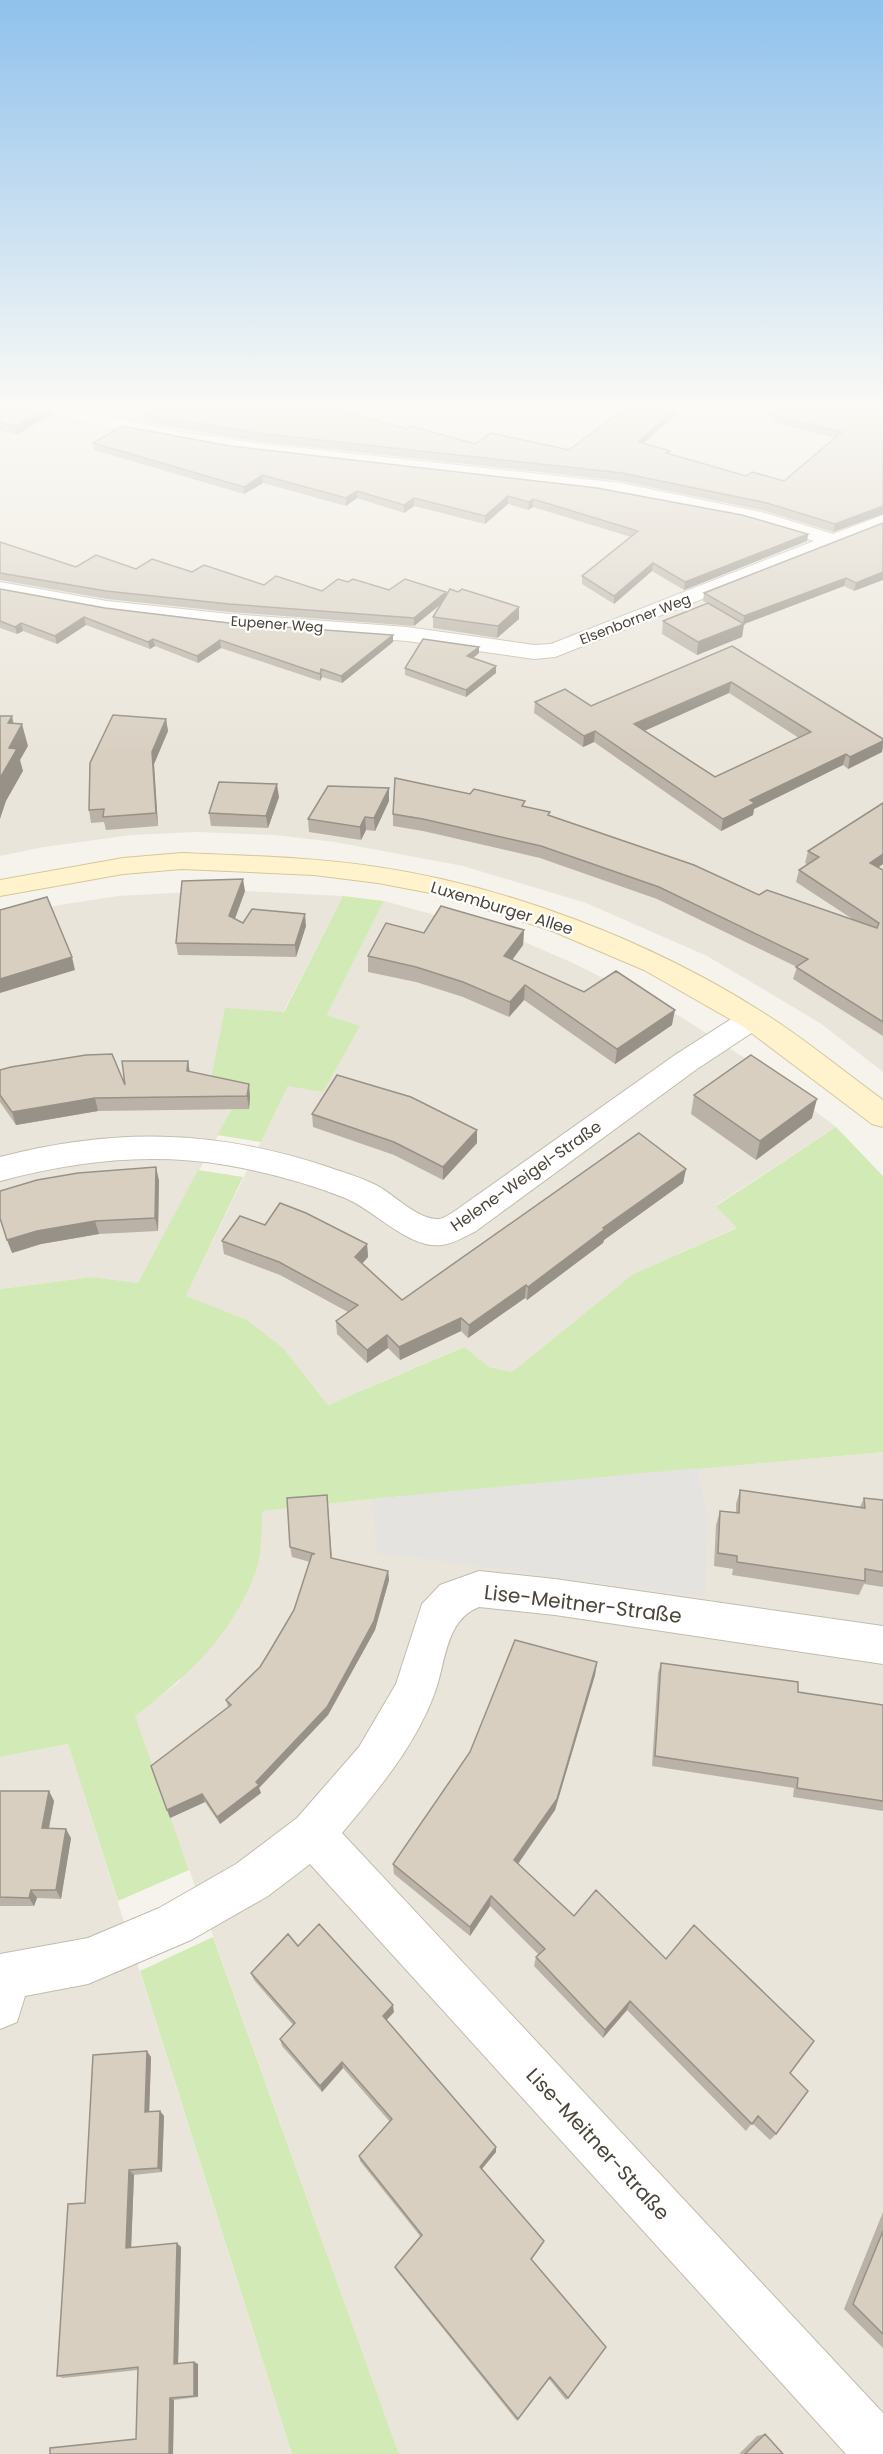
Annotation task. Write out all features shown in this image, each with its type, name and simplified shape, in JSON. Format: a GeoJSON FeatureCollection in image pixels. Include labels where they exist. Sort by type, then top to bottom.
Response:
{"type":"FeatureCollection","features":[{"type":"Feature","properties":{"kind":"street"},"geometry":{"type":"LineString","coordinates":[[790,525],[835,541]]}},
{"type":"Feature","properties":{"kind":"street","name":"Elsenborner Weg"},"geometry":{"type":"LineString","coordinates":[[555,650],[875,525]]}},
{"type":"Feature","properties":{"kind":"street","name":"Eupener Weg"},"geometry":{"type":"LineString","coordinates":[[0,588],[107,607],[230,621],[407,634],[534,652],[555,650]]}},
{"type":"Feature","properties":{"kind":"street","name":"Luxemburger Allee"},"geometry":{"type":"LineString","coordinates":[[0,888],[123,866],[182,861],[271,864],[378,875],[446,888],[562,925],[654,963],[752,1019],[883,1116]]}},
{"type":"Feature","properties":{"kind":"street","name":"Helene-Weigel-Straße"},"geometry":{"type":"LineString","coordinates":[[0,1169],[63,1155],[121,1148],[180,1147],[229,1152],[304,1170],[367,1194],[417,1227],[441,1233],[464,1222],[686,1062],[752,1019]]}},
{"type":"Feature","properties":{"kind":"street","name":"Lise-Meitner-Straße"},"geometry":{"type":"LineString","coordinates":[[1,1986],[88,1961],[175,1924],[252,1880],[313,1834],[374,1762],[414,1692],[436,1617],[454,1598],[479,1589],[555,1597],[883,1645]]}},
{"type":"Feature","properties":{"kind":"street","name":"Lise-Meitner-Straße"},"geometry":{"type":"LineString","coordinates":[[313,1834],[883,2454]]}},
{"type":"Feature","properties":{"kind":"shaded area"},"geometry":{"type":"Polygon","coordinates":[[[0,525],[883,525],[883,1072],[820,1023],[707,956],[586,903],[463,866],[335,842],[274,835],[196,832],[131,835],[44,847],[0,856],[0,525]]]}},
{"type":"Feature","properties":{"kind":"shaded area"},"geometry":{"type":"Polygon","coordinates":[[[227,890],[343,896],[247,1082],[138,1283],[92,1277],[0,1289],[0,920],[59,905],[118,896],[227,890]]]}},
{"type":"Feature","properties":{"kind":"shaded area"},"geometry":{"type":"Polygon","coordinates":[[[384,901],[508,935],[573,963],[681,1017],[754,1064],[836,1127],[716,1205],[738,1227],[633,1274],[512,1372],[489,1367],[463,1347],[328,1405],[284,1349],[186,1296],[288,1086],[359,1026],[327,1015],[384,901]]]}},
{"type":"Feature","properties":{"kind":"shaded area"},"geometry":{"type":"Polygon","coordinates":[[[883,1452],[883,2454],[399,2454],[134,1716],[178,1683],[257,1569],[263,1511],[883,1452]]]}},
{"type":"Feature","properties":{"kind":"shaded area"},"geometry":{"type":"Polygon","coordinates":[[[697,1468],[708,1520],[705,1597],[377,1553],[372,1499],[697,1468]]]}},
{"type":"Feature","properties":{"kind":"shaded area"},"geometry":{"type":"Polygon","coordinates":[[[68,1744],[292,2454],[0,2454],[0,1757],[68,1744]]]}},
{"type":"Feature","properties":{"kind":"green space"},"geometry":{"type":"Polygon","coordinates":[[[343,896],[384,901],[327,1015],[360,1026],[323,1092],[288,1086],[261,1142],[217,1135],[247,1083],[211,1079],[225,1008],[284,1012],[343,896]]]}},
{"type":"Feature","properties":{"kind":"green space"},"geometry":{"type":"Polygon","coordinates":[[[836,1127],[883,1176],[883,1452],[263,1511],[258,1564],[246,1594],[234,1615],[221,1635],[190,1670],[135,1716],[189,1870],[118,1901],[68,1744],[0,1757],[0,1289],[92,1277],[138,1283],[198,1170],[243,1177],[186,1296],[247,1320],[284,1349],[328,1405],[464,1347],[489,1367],[512,1372],[633,1274],[737,1228],[716,1206],[836,1127]]]}},
{"type":"Feature","properties":{"kind":"green space"},"geometry":{"type":"Polygon","coordinates":[[[213,1937],[399,2454],[292,2454],[140,1971],[213,1937]]]}},
{"type":"Feature","properties":{"kind":"building"},"geometry":{"type":"Polygon","coordinates":[[[617,525],[775,525],[808,534],[685,582],[653,563],[614,596],[582,576],[638,531],[617,525]]]}},
{"type":"Feature","properties":{"kind":"building"},"geometry":{"type":"Polygon","coordinates":[[[883,525],[883,572],[856,583],[846,578],[744,616],[704,593],[883,525]]]}},
{"type":"Feature","properties":{"kind":"building"},"geometry":{"type":"Polygon","coordinates":[[[0,542],[76,567],[96,555],[136,569],[152,559],[192,572],[204,565],[264,585],[276,576],[322,591],[338,579],[348,582],[353,579],[389,590],[405,579],[446,592],[414,618],[229,604],[106,591],[0,573],[0,542]]]}},
{"type":"Feature","properties":{"kind":"building"},"geometry":{"type":"Polygon","coordinates":[[[0,589],[105,608],[229,623],[393,635],[341,676],[321,669],[320,674],[220,640],[197,656],[153,639],[148,642],[84,617],[55,636],[21,623],[15,627],[0,621],[0,589]]]}},
{"type":"Feature","properties":{"kind":"building"},"geometry":{"type":"Polygon","coordinates":[[[450,589],[458,592],[462,589],[519,607],[498,626],[433,617],[450,589]]]}},
{"type":"Feature","properties":{"kind":"building"},"geometry":{"type":"Polygon","coordinates":[[[708,603],[744,624],[698,642],[663,621],[708,603]]]}},
{"type":"Feature","properties":{"kind":"building"},"geometry":{"type":"Polygon","coordinates":[[[423,639],[479,647],[467,656],[496,666],[466,690],[405,668],[423,639]]]}},
{"type":"Feature","properties":{"kind":"building"},"geometry":{"type":"Polygon","coordinates":[[[732,646],[883,741],[850,757],[846,754],[750,800],[755,803],[723,819],[595,731],[584,736],[535,702],[565,689],[591,706],[732,646]],[[731,682],[634,724],[715,777],[811,732],[731,682]]]}},
{"type":"Feature","properties":{"kind":"building"},"geometry":{"type":"Polygon","coordinates":[[[113,715],[166,719],[152,752],[156,813],[103,817],[104,809],[89,810],[90,763],[113,715]]]}},
{"type":"Feature","properties":{"kind":"building"},"geometry":{"type":"Polygon","coordinates":[[[0,716],[12,716],[8,723],[22,724],[9,748],[17,749],[0,778],[0,716]]]}},
{"type":"Feature","properties":{"kind":"building"},"geometry":{"type":"Polygon","coordinates":[[[395,778],[470,794],[474,789],[525,801],[522,806],[550,812],[548,815],[694,865],[759,895],[767,890],[877,928],[879,923],[799,870],[819,857],[808,851],[883,803],[883,854],[870,863],[883,870],[883,1022],[796,967],[808,959],[659,887],[541,846],[393,814],[395,778]]]}},
{"type":"Feature","properties":{"kind":"building"},"geometry":{"type":"Polygon","coordinates":[[[219,782],[277,784],[266,816],[209,813],[219,782]]]}},
{"type":"Feature","properties":{"kind":"building"},"geometry":{"type":"Polygon","coordinates":[[[328,786],[389,788],[374,818],[365,817],[360,827],[308,819],[328,786]]]}},
{"type":"Feature","properties":{"kind":"building"},"geometry":{"type":"Polygon","coordinates":[[[243,879],[229,916],[243,923],[252,909],[305,914],[295,945],[176,943],[182,881],[243,879]]]}},
{"type":"Feature","properties":{"kind":"building"},"geometry":{"type":"Polygon","coordinates":[[[47,897],[72,957],[0,979],[0,910],[47,897]]]}},
{"type":"Feature","properties":{"kind":"building"},"geometry":{"type":"Polygon","coordinates":[[[441,906],[524,930],[504,956],[584,992],[616,971],[675,1010],[617,1049],[525,985],[510,1002],[463,982],[416,967],[368,956],[386,923],[424,933],[441,906]]]}},
{"type":"Feature","properties":{"kind":"building"},"geometry":{"type":"Polygon","coordinates":[[[112,1054],[125,1085],[122,1061],[188,1061],[187,1071],[249,1084],[247,1096],[95,1098],[12,1112],[0,1095],[0,1070],[86,1055],[112,1054]]]}},
{"type":"Feature","properties":{"kind":"building"},"geometry":{"type":"Polygon","coordinates":[[[751,1055],[817,1099],[760,1141],[694,1095],[751,1055]]]}},
{"type":"Feature","properties":{"kind":"building"},"geometry":{"type":"Polygon","coordinates":[[[337,1075],[411,1097],[477,1130],[443,1167],[394,1142],[312,1114],[337,1075]]]}},
{"type":"Feature","properties":{"kind":"building"},"geometry":{"type":"Polygon","coordinates":[[[639,1133],[686,1169],[603,1228],[605,1229],[528,1287],[526,1285],[469,1325],[461,1318],[399,1347],[387,1335],[367,1350],[336,1321],[358,1305],[279,1262],[222,1241],[240,1216],[265,1225],[280,1203],[306,1213],[367,1244],[355,1257],[402,1300],[639,1133]]]}},
{"type":"Feature","properties":{"kind":"building"},"geometry":{"type":"Polygon","coordinates":[[[156,1167],[155,1218],[95,1221],[37,1231],[7,1240],[0,1218],[0,1191],[37,1180],[78,1173],[156,1167]]]}},
{"type":"Feature","properties":{"kind":"building"},"geometry":{"type":"Polygon","coordinates":[[[740,1490],[865,1508],[864,1498],[883,1500],[883,1572],[865,1569],[865,1581],[737,1562],[737,1556],[718,1553],[720,1511],[739,1513],[740,1490]]]}},
{"type":"Feature","properties":{"kind":"building"},"geometry":{"type":"Polygon","coordinates":[[[327,1495],[331,1558],[388,1571],[374,1621],[327,1707],[256,1782],[259,1785],[217,1817],[202,1794],[167,1810],[151,1766],[231,1705],[226,1700],[260,1667],[294,1610],[312,1554],[315,1554],[290,1547],[287,1498],[327,1495]]]}},
{"type":"Feature","properties":{"kind":"building"},"geometry":{"type":"Polygon","coordinates":[[[515,1640],[597,1662],[557,1799],[514,1860],[574,1916],[596,1890],[666,1959],[694,1925],[814,2041],[790,2073],[808,2091],[776,2134],[758,2116],[752,2124],[630,2001],[605,2030],[536,1957],[545,1949],[491,1896],[470,1927],[393,1864],[470,1752],[515,1640]]]}},
{"type":"Feature","properties":{"kind":"building"},"geometry":{"type":"Polygon","coordinates":[[[661,1663],[798,1682],[798,1692],[883,1705],[883,1801],[797,1788],[798,1778],[655,1756],[661,1663]]]}},
{"type":"Feature","properties":{"kind":"building"},"geometry":{"type":"Polygon","coordinates":[[[0,1791],[49,1791],[42,1828],[66,1829],[56,1890],[31,1890],[29,1898],[0,1897],[0,1791]]]}},
{"type":"Feature","properties":{"kind":"building"},"geometry":{"type":"Polygon","coordinates":[[[319,1924],[393,2005],[383,2016],[496,2147],[480,2167],[544,2241],[531,2259],[606,2347],[568,2398],[550,2377],[518,2419],[395,2267],[422,2235],[359,2156],[392,2119],[342,2062],[320,2086],[280,2039],[295,2023],[251,1973],[288,1934],[298,1946],[319,1924]]]}},
{"type":"Feature","properties":{"kind":"building"},"geometry":{"type":"Polygon","coordinates":[[[147,2051],[145,2112],[160,2111],[158,2168],[129,2170],[126,2248],[177,2243],[174,2364],[194,2362],[194,2396],[170,2398],[169,2454],[50,2454],[50,2448],[136,2439],[138,2367],[57,2376],[68,2204],[85,2203],[93,2055],[147,2051]]]}},
{"type":"Feature","properties":{"kind":"building"},"geometry":{"type":"Polygon","coordinates":[[[883,2231],[883,2334],[853,2304],[883,2231]]]}},
{"type":"Feature","properties":{"kind":"building"},"geometry":{"type":"Polygon","coordinates":[[[765,2434],[783,2454],[745,2454],[765,2434]]]}}]}
